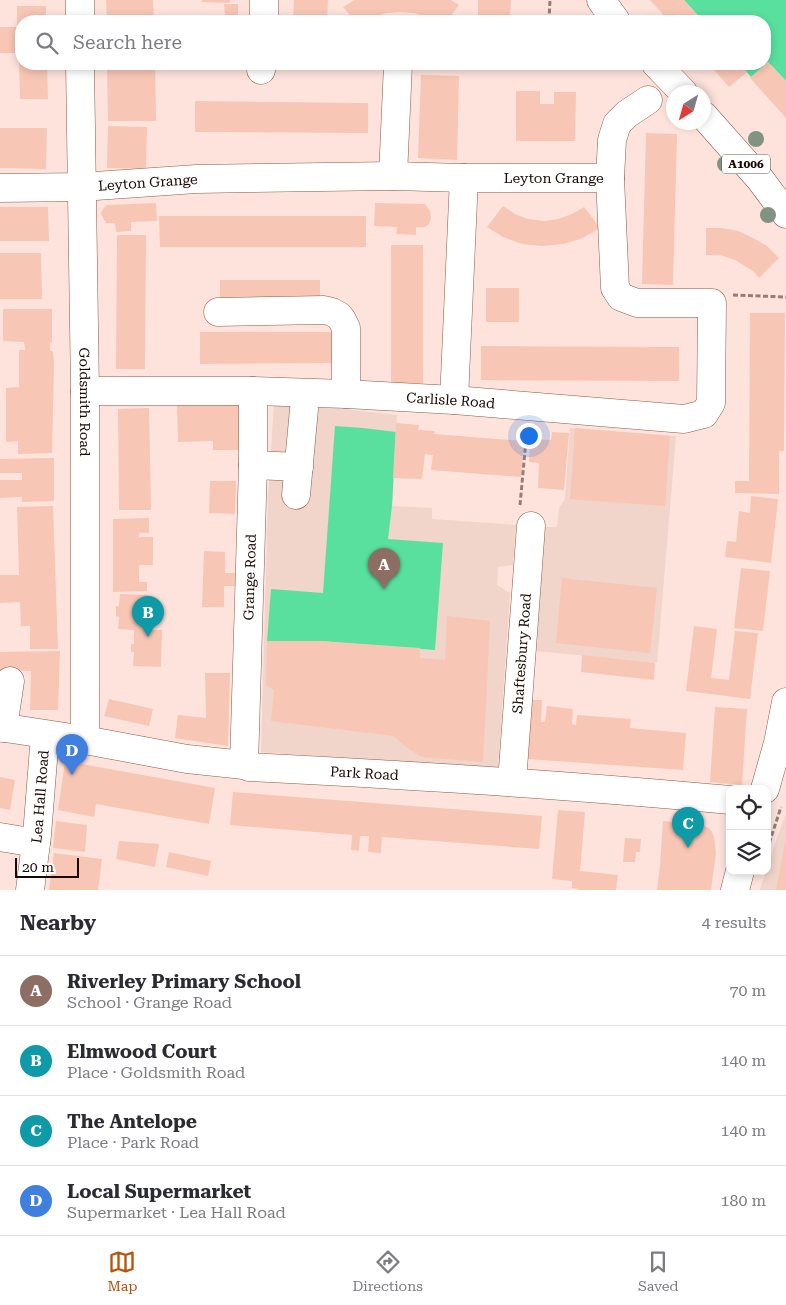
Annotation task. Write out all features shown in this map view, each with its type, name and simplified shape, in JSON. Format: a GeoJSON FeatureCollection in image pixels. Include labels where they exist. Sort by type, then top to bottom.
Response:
{"type":"FeatureCollection","features":[{"type":"Feature","properties":{"kind":"street"},"geometry":{"type":"LineString","coordinates":[[80,0],[80,15]]}},
{"type":"Feature","properties":{"kind":"street"},"geometry":{"type":"LineString","coordinates":[[264,0],[264,15]]}},
{"type":"Feature","properties":{"kind":"street"},"geometry":{"type":"LineString","coordinates":[[601,0],[612,15]]}},
{"type":"Feature","properties":{"kind":"street","name":"Goldsmith Road"},"geometry":{"type":"LineString","coordinates":[[80,70],[85,390],[85,740]]}},
{"type":"Feature","properties":{"kind":"street"},"geometry":{"type":"LineString","coordinates":[[393,176],[398,70]]}},
{"type":"Feature","properties":{"kind":"street"},"geometry":{"type":"LineString","coordinates":[[662,70],[676,85]]}},
{"type":"Feature","properties":{"kind":"street"},"geometry":{"type":"LineString","coordinates":[[610,178],[612,140],[617,124],[648,100]]}},
{"type":"Feature","properties":{"kind":"street","name":"A1006"},"geometry":{"type":"LineString","coordinates":[[711,124],[760,179],[786,214]]}},
{"type":"Feature","properties":{"kind":"street","name":"Leyton Grange"},"geometry":{"type":"LineString","coordinates":[[0,188],[81,187],[196,178],[393,176],[610,178],[615,288],[621,298],[637,303],[712,303]]}},
{"type":"Feature","properties":{"kind":"street"},"geometry":{"type":"LineString","coordinates":[[454,400],[464,178]]}},
{"type":"Feature","properties":{"kind":"street","name":"Carlisle Road"},"geometry":{"type":"LineString","coordinates":[[85,390],[253,391],[346,394],[454,400],[684,419],[704,414],[710,403],[712,303]]}},
{"type":"Feature","properties":{"kind":"street"},"geometry":{"type":"LineString","coordinates":[[218,312],[328,310],[336,314],[342,320],[347,332],[346,394]]}},
{"type":"Feature","properties":{"kind":"street","name":"Grange Road"},"geometry":{"type":"LineString","coordinates":[[244,765],[253,466],[253,391]]}},
{"type":"Feature","properties":{"kind":"street"},"geometry":{"type":"LineString","coordinates":[[296,494],[304,409]]}},
{"type":"Feature","properties":{"kind":"street"},"geometry":{"type":"LineString","coordinates":[[253,466],[299,467]]}},
{"type":"Feature","properties":{"kind":"street","name":"Shaftesbury Road"},"geometry":{"type":"LineString","coordinates":[[512,782],[531,526]]}},
{"type":"Feature","properties":{"kind":"street"},"geometry":{"type":"LineString","coordinates":[[1,727],[10,680]]}},
{"type":"Feature","properties":{"kind":"street"},"geometry":{"type":"LineString","coordinates":[[776,783],[786,702]]}},
{"type":"Feature","properties":{"kind":"street","name":"Park Road"},"geometry":{"type":"LineString","coordinates":[[1,727],[187,759],[249,767],[512,782],[726,800]]}},
{"type":"Feature","properties":{"kind":"street","name":"Lea Hall Road"},"geometry":{"type":"LineString","coordinates":[[30,890],[45,734]]}},
{"type":"Feature","properties":{"kind":"street"},"geometry":{"type":"LineString","coordinates":[[0,836],[36,843]]}},
{"type":"Feature","properties":{"kind":"street"},"geometry":{"type":"LineString","coordinates":[[735,890],[739,875]]}},
{"type":"Feature","properties":{"kind":"path"},"geometry":{"type":"LineString","coordinates":[[549,15],[550,0]]}},
{"type":"Feature","properties":{"kind":"path"},"geometry":{"type":"LineString","coordinates":[[712,303],[727,295],[786,297]]}},
{"type":"Feature","properties":{"kind":"path"},"geometry":{"type":"LineString","coordinates":[[529,406],[520,510],[531,526]]}},
{"type":"Feature","properties":{"kind":"path"},"geometry":{"type":"LineString","coordinates":[[770,830],[776,783]]}},
{"type":"Feature","properties":{"kind":"shaded area"},"geometry":{"type":"Polygon","coordinates":[[[274,404],[397,415],[392,506],[432,508],[432,519],[516,525],[513,565],[498,567],[497,585],[510,593],[498,769],[261,752],[268,498],[274,404]]]}},
{"type":"Feature","properties":{"kind":"shaded area"},"geometry":{"type":"Polygon","coordinates":[[[570,428],[676,436],[657,663],[536,651],[545,527],[557,527],[559,508],[565,499],[570,428]]]}},
{"type":"Feature","properties":{"kind":"shaded area"},"geometry":{"type":"Polygon","coordinates":[[[786,816],[786,890],[760,890],[765,875],[771,875],[771,855],[786,816]]]}},
{"type":"Feature","properties":{"kind":"green space"},"geometry":{"type":"Polygon","coordinates":[[[684,0],[786,0],[786,81],[771,65],[771,15],[698,15],[684,0]]]}},
{"type":"Feature","properties":{"kind":"green space"},"geometry":{"type":"Polygon","coordinates":[[[745,70],[759,70],[751,77],[745,70]]]}},
{"type":"Feature","properties":{"kind":"green space"},"geometry":{"type":"Polygon","coordinates":[[[335,426],[396,432],[392,506],[388,539],[443,543],[435,650],[320,641],[267,641],[271,589],[323,593],[335,426]]]}},
{"type":"Feature","properties":{"kind":"building"},"geometry":{"type":"Polygon","coordinates":[[[106,0],[153,0],[154,15],[107,15],[106,0]]]}},
{"type":"Feature","properties":{"kind":"building"},"geometry":{"type":"Polygon","coordinates":[[[202,0],[230,0],[230,3],[202,2],[202,0]]]}},
{"type":"Feature","properties":{"kind":"building"},"geometry":{"type":"Polygon","coordinates":[[[294,0],[328,0],[327,15],[293,15],[294,0]]]}},
{"type":"Feature","properties":{"kind":"building"},"geometry":{"type":"Polygon","coordinates":[[[355,0],[451,0],[459,5],[452,15],[420,15],[400,12],[380,15],[350,15],[343,7],[355,0]]]}},
{"type":"Feature","properties":{"kind":"building"},"geometry":{"type":"Polygon","coordinates":[[[478,0],[511,0],[510,15],[478,15],[478,0]]]}},
{"type":"Feature","properties":{"kind":"building"},"geometry":{"type":"Polygon","coordinates":[[[650,0],[684,0],[698,15],[664,15],[650,0]]]}},
{"type":"Feature","properties":{"kind":"building"},"geometry":{"type":"Polygon","coordinates":[[[224,4],[238,4],[238,15],[225,15],[224,4]]]}},
{"type":"Feature","properties":{"kind":"building"},"geometry":{"type":"Polygon","coordinates":[[[17,6],[46,6],[46,15],[17,15],[17,6]]]}},
{"type":"Feature","properties":{"kind":"building"},"geometry":{"type":"Polygon","coordinates":[[[0,27],[15,27],[15,53],[0,53],[0,27]]]}},
{"type":"Feature","properties":{"kind":"building"},"geometry":{"type":"Polygon","coordinates":[[[771,65],[786,81],[786,118],[750,78],[759,70],[771,70],[771,65]]]}},
{"type":"Feature","properties":{"kind":"building"},"geometry":{"type":"Polygon","coordinates":[[[19,70],[47,70],[48,99],[20,99],[19,70]]]}},
{"type":"Feature","properties":{"kind":"building"},"geometry":{"type":"Polygon","coordinates":[[[107,70],[155,70],[156,121],[108,121],[107,70]]]}},
{"type":"Feature","properties":{"kind":"building"},"geometry":{"type":"Polygon","coordinates":[[[714,70],[745,70],[747,72],[729,87],[714,70]]]}},
{"type":"Feature","properties":{"kind":"building"},"geometry":{"type":"Polygon","coordinates":[[[421,75],[459,76],[457,160],[418,158],[421,75]]]}},
{"type":"Feature","properties":{"kind":"building"},"geometry":{"type":"Polygon","coordinates":[[[516,91],[540,91],[540,104],[554,104],[554,92],[576,92],[575,141],[516,141],[516,91]]]}},
{"type":"Feature","properties":{"kind":"building"},"geometry":{"type":"Polygon","coordinates":[[[195,101],[368,103],[368,133],[195,132],[195,101]]]}},
{"type":"Feature","properties":{"kind":"building"},"geometry":{"type":"Polygon","coordinates":[[[108,126],[147,127],[146,169],[107,168],[108,126]]]}},
{"type":"Feature","properties":{"kind":"building"},"geometry":{"type":"Polygon","coordinates":[[[0,128],[47,128],[46,169],[0,168],[0,128]]]}},
{"type":"Feature","properties":{"kind":"building"},"geometry":{"type":"Polygon","coordinates":[[[646,133],[677,134],[673,285],[642,284],[646,133]]]}},
{"type":"Feature","properties":{"kind":"building"},"geometry":{"type":"Polygon","coordinates":[[[156,203],[157,221],[131,222],[131,231],[116,232],[115,223],[106,223],[101,213],[107,205],[156,203]]]}},
{"type":"Feature","properties":{"kind":"building"},"geometry":{"type":"Polygon","coordinates":[[[375,203],[425,204],[430,211],[431,219],[425,227],[416,227],[416,235],[396,234],[397,227],[374,226],[375,203]]]}},
{"type":"Feature","properties":{"kind":"building"},"geometry":{"type":"Polygon","coordinates":[[[503,206],[515,214],[528,219],[544,221],[558,219],[584,207],[600,228],[583,238],[564,244],[543,246],[522,244],[503,237],[487,227],[503,206]]]}},
{"type":"Feature","properties":{"kind":"building"},"geometry":{"type":"Polygon","coordinates":[[[0,207],[48,207],[49,241],[0,241],[0,207]]]}},
{"type":"Feature","properties":{"kind":"building"},"geometry":{"type":"Polygon","coordinates":[[[159,216],[366,216],[366,247],[160,247],[159,216]]]}},
{"type":"Feature","properties":{"kind":"building"},"geometry":{"type":"Polygon","coordinates":[[[706,228],[738,231],[767,246],[779,258],[759,278],[753,271],[735,260],[720,255],[706,255],[706,228]]]}},
{"type":"Feature","properties":{"kind":"building"},"geometry":{"type":"Polygon","coordinates":[[[117,235],[146,235],[145,369],[116,369],[117,235]]]}},
{"type":"Feature","properties":{"kind":"building"},"geometry":{"type":"Polygon","coordinates":[[[391,245],[423,245],[423,383],[391,383],[391,245]]]}},
{"type":"Feature","properties":{"kind":"building"},"geometry":{"type":"Polygon","coordinates":[[[0,253],[41,253],[42,299],[0,299],[0,253]]]}},
{"type":"Feature","properties":{"kind":"building"},"geometry":{"type":"Polygon","coordinates":[[[220,280],[320,280],[320,302],[220,302],[220,280]]]}},
{"type":"Feature","properties":{"kind":"building"},"geometry":{"type":"Polygon","coordinates":[[[486,288],[519,288],[519,322],[486,322],[486,288]]]}},
{"type":"Feature","properties":{"kind":"building"},"geometry":{"type":"Polygon","coordinates":[[[3,309],[52,309],[52,342],[50,342],[50,351],[53,351],[54,363],[52,453],[18,454],[18,441],[6,442],[6,388],[19,387],[19,350],[25,350],[24,342],[3,341],[3,309]]]}},
{"type":"Feature","properties":{"kind":"building"},"geometry":{"type":"Polygon","coordinates":[[[750,313],[785,313],[784,451],[779,451],[779,494],[735,493],[735,481],[749,481],[750,313]]]}},
{"type":"Feature","properties":{"kind":"building"},"geometry":{"type":"Polygon","coordinates":[[[200,332],[334,332],[334,363],[200,364],[200,332]]]}},
{"type":"Feature","properties":{"kind":"building"},"geometry":{"type":"Polygon","coordinates":[[[481,346],[679,347],[679,381],[481,380],[481,346]]]}},
{"type":"Feature","properties":{"kind":"building"},"geometry":{"type":"Polygon","coordinates":[[[239,404],[239,450],[213,450],[213,441],[178,442],[177,405],[239,404]]]}},
{"type":"Feature","properties":{"kind":"building"},"geometry":{"type":"Polygon","coordinates":[[[149,408],[151,510],[119,510],[118,409],[149,408]]]}},
{"type":"Feature","properties":{"kind":"building"},"geometry":{"type":"Polygon","coordinates":[[[396,423],[419,425],[418,430],[435,431],[434,434],[524,441],[521,477],[431,470],[433,455],[425,454],[422,479],[393,478],[396,423]]]}},
{"type":"Feature","properties":{"kind":"building"},"geometry":{"type":"Polygon","coordinates":[[[575,428],[670,436],[665,506],[570,499],[575,428]]]}},
{"type":"Feature","properties":{"kind":"building"},"geometry":{"type":"Polygon","coordinates":[[[552,432],[569,433],[564,490],[538,488],[539,463],[529,462],[530,439],[551,440],[552,432]]]}},
{"type":"Feature","properties":{"kind":"building"},"geometry":{"type":"Polygon","coordinates":[[[54,458],[54,501],[22,502],[22,497],[0,498],[0,480],[22,480],[22,473],[0,473],[0,459],[54,458]]]}},
{"type":"Feature","properties":{"kind":"building"},"geometry":{"type":"Polygon","coordinates":[[[210,481],[236,481],[235,514],[209,513],[210,481]]]}},
{"type":"Feature","properties":{"kind":"building"},"geometry":{"type":"Polygon","coordinates":[[[751,496],[778,499],[771,563],[725,557],[727,541],[736,542],[739,511],[750,513],[751,496]]]}},
{"type":"Feature","properties":{"kind":"building"},"geometry":{"type":"Polygon","coordinates":[[[53,506],[58,649],[30,649],[30,626],[21,626],[20,602],[0,603],[0,575],[19,575],[17,507],[53,506]]]}},
{"type":"Feature","properties":{"kind":"building"},"geometry":{"type":"Polygon","coordinates":[[[149,518],[149,533],[139,533],[139,537],[153,537],[153,565],[139,565],[139,582],[147,582],[147,591],[113,592],[113,519],[149,518]]]}},
{"type":"Feature","properties":{"kind":"building"},"geometry":{"type":"Polygon","coordinates":[[[204,551],[225,552],[225,573],[235,573],[235,586],[224,586],[224,607],[202,607],[204,551]]]}},
{"type":"Feature","properties":{"kind":"building"},"geometry":{"type":"Polygon","coordinates":[[[741,568],[770,571],[763,631],[734,628],[741,568]]]}},
{"type":"Feature","properties":{"kind":"building"},"geometry":{"type":"Polygon","coordinates":[[[562,578],[657,588],[650,653],[556,643],[562,578]]]}},
{"type":"Feature","properties":{"kind":"building"},"geometry":{"type":"Polygon","coordinates":[[[120,594],[148,595],[147,630],[162,630],[161,667],[133,666],[134,652],[131,652],[131,644],[134,644],[134,630],[118,629],[119,617],[116,616],[116,606],[119,606],[120,594]]]}},
{"type":"Feature","properties":{"kind":"building"},"geometry":{"type":"Polygon","coordinates":[[[447,616],[490,621],[483,762],[422,757],[406,747],[394,736],[271,721],[274,690],[266,685],[267,641],[320,641],[420,648],[420,658],[445,660],[447,616]]]}},
{"type":"Feature","properties":{"kind":"building"},"geometry":{"type":"Polygon","coordinates":[[[694,626],[717,629],[711,678],[729,680],[735,631],[758,633],[750,699],[686,691],[694,626]]]}},
{"type":"Feature","properties":{"kind":"building"},"geometry":{"type":"Polygon","coordinates":[[[60,651],[58,710],[30,710],[31,671],[0,670],[0,652],[60,651]]]}},
{"type":"Feature","properties":{"kind":"building"},"geometry":{"type":"Polygon","coordinates":[[[582,655],[655,663],[654,680],[581,672],[582,655]]]}},
{"type":"Feature","properties":{"kind":"building"},"geometry":{"type":"Polygon","coordinates":[[[205,673],[230,673],[228,746],[175,738],[178,715],[206,718],[205,673]]]}},
{"type":"Feature","properties":{"kind":"building"},"geometry":{"type":"Polygon","coordinates":[[[109,699],[153,709],[149,726],[104,716],[109,699]]]}},
{"type":"Feature","properties":{"kind":"building"},"geometry":{"type":"Polygon","coordinates":[[[532,700],[542,700],[541,722],[545,722],[547,706],[573,709],[572,724],[576,725],[577,715],[631,719],[630,728],[686,733],[683,770],[527,759],[532,700]]]}},
{"type":"Feature","properties":{"kind":"building"},"geometry":{"type":"Polygon","coordinates":[[[715,707],[747,709],[742,785],[710,782],[715,707]]]}},
{"type":"Feature","properties":{"kind":"building"},"geometry":{"type":"Polygon","coordinates":[[[65,761],[215,788],[209,824],[96,804],[94,817],[58,810],[65,761]]]}},
{"type":"Feature","properties":{"kind":"building"},"geometry":{"type":"Polygon","coordinates":[[[0,777],[15,780],[10,810],[0,808],[0,777]]]}},
{"type":"Feature","properties":{"kind":"building"},"geometry":{"type":"Polygon","coordinates":[[[233,792],[542,816],[539,849],[382,837],[381,853],[368,852],[369,836],[360,836],[359,851],[351,850],[352,835],[230,825],[233,792]]]}},
{"type":"Feature","properties":{"kind":"building"},"geometry":{"type":"Polygon","coordinates":[[[558,810],[585,812],[580,871],[618,875],[616,890],[578,890],[572,888],[572,881],[552,879],[558,810]]]}},
{"type":"Feature","properties":{"kind":"building"},"geometry":{"type":"Polygon","coordinates":[[[56,821],[87,825],[85,852],[53,848],[56,821]]]}},
{"type":"Feature","properties":{"kind":"building"},"geometry":{"type":"Polygon","coordinates":[[[663,821],[704,826],[712,832],[716,853],[711,890],[657,890],[663,821]]]}},
{"type":"Feature","properties":{"kind":"building"},"geometry":{"type":"Polygon","coordinates":[[[625,838],[641,839],[640,852],[636,852],[635,862],[623,862],[625,838]]]}},
{"type":"Feature","properties":{"kind":"building"},"geometry":{"type":"Polygon","coordinates":[[[119,841],[159,844],[155,867],[116,859],[119,841]]]}},
{"type":"Feature","properties":{"kind":"building"},"geometry":{"type":"Polygon","coordinates":[[[785,842],[786,890],[776,890],[785,842]]]}},
{"type":"Feature","properties":{"kind":"building"},"geometry":{"type":"Polygon","coordinates":[[[169,852],[211,861],[208,876],[166,867],[169,852]]]}},
{"type":"Feature","properties":{"kind":"building"},"geometry":{"type":"Polygon","coordinates":[[[54,853],[102,859],[98,890],[49,890],[54,853]]]}},
{"type":"Feature","properties":{"kind":"place","name":"Riverley Primary School"},"geometry":{"type":"Point","coordinates":[384,589]}},
{"type":"Feature","properties":{"kind":"place","name":"Elmwood Court"},"geometry":{"type":"Point","coordinates":[148,637]}},
{"type":"Feature","properties":{"kind":"place","name":"Local Supermarket"},"geometry":{"type":"Point","coordinates":[72,775]}},
{"type":"Feature","properties":{"kind":"place","name":"The Antelope"},"geometry":{"type":"Point","coordinates":[688,848]}}]}
